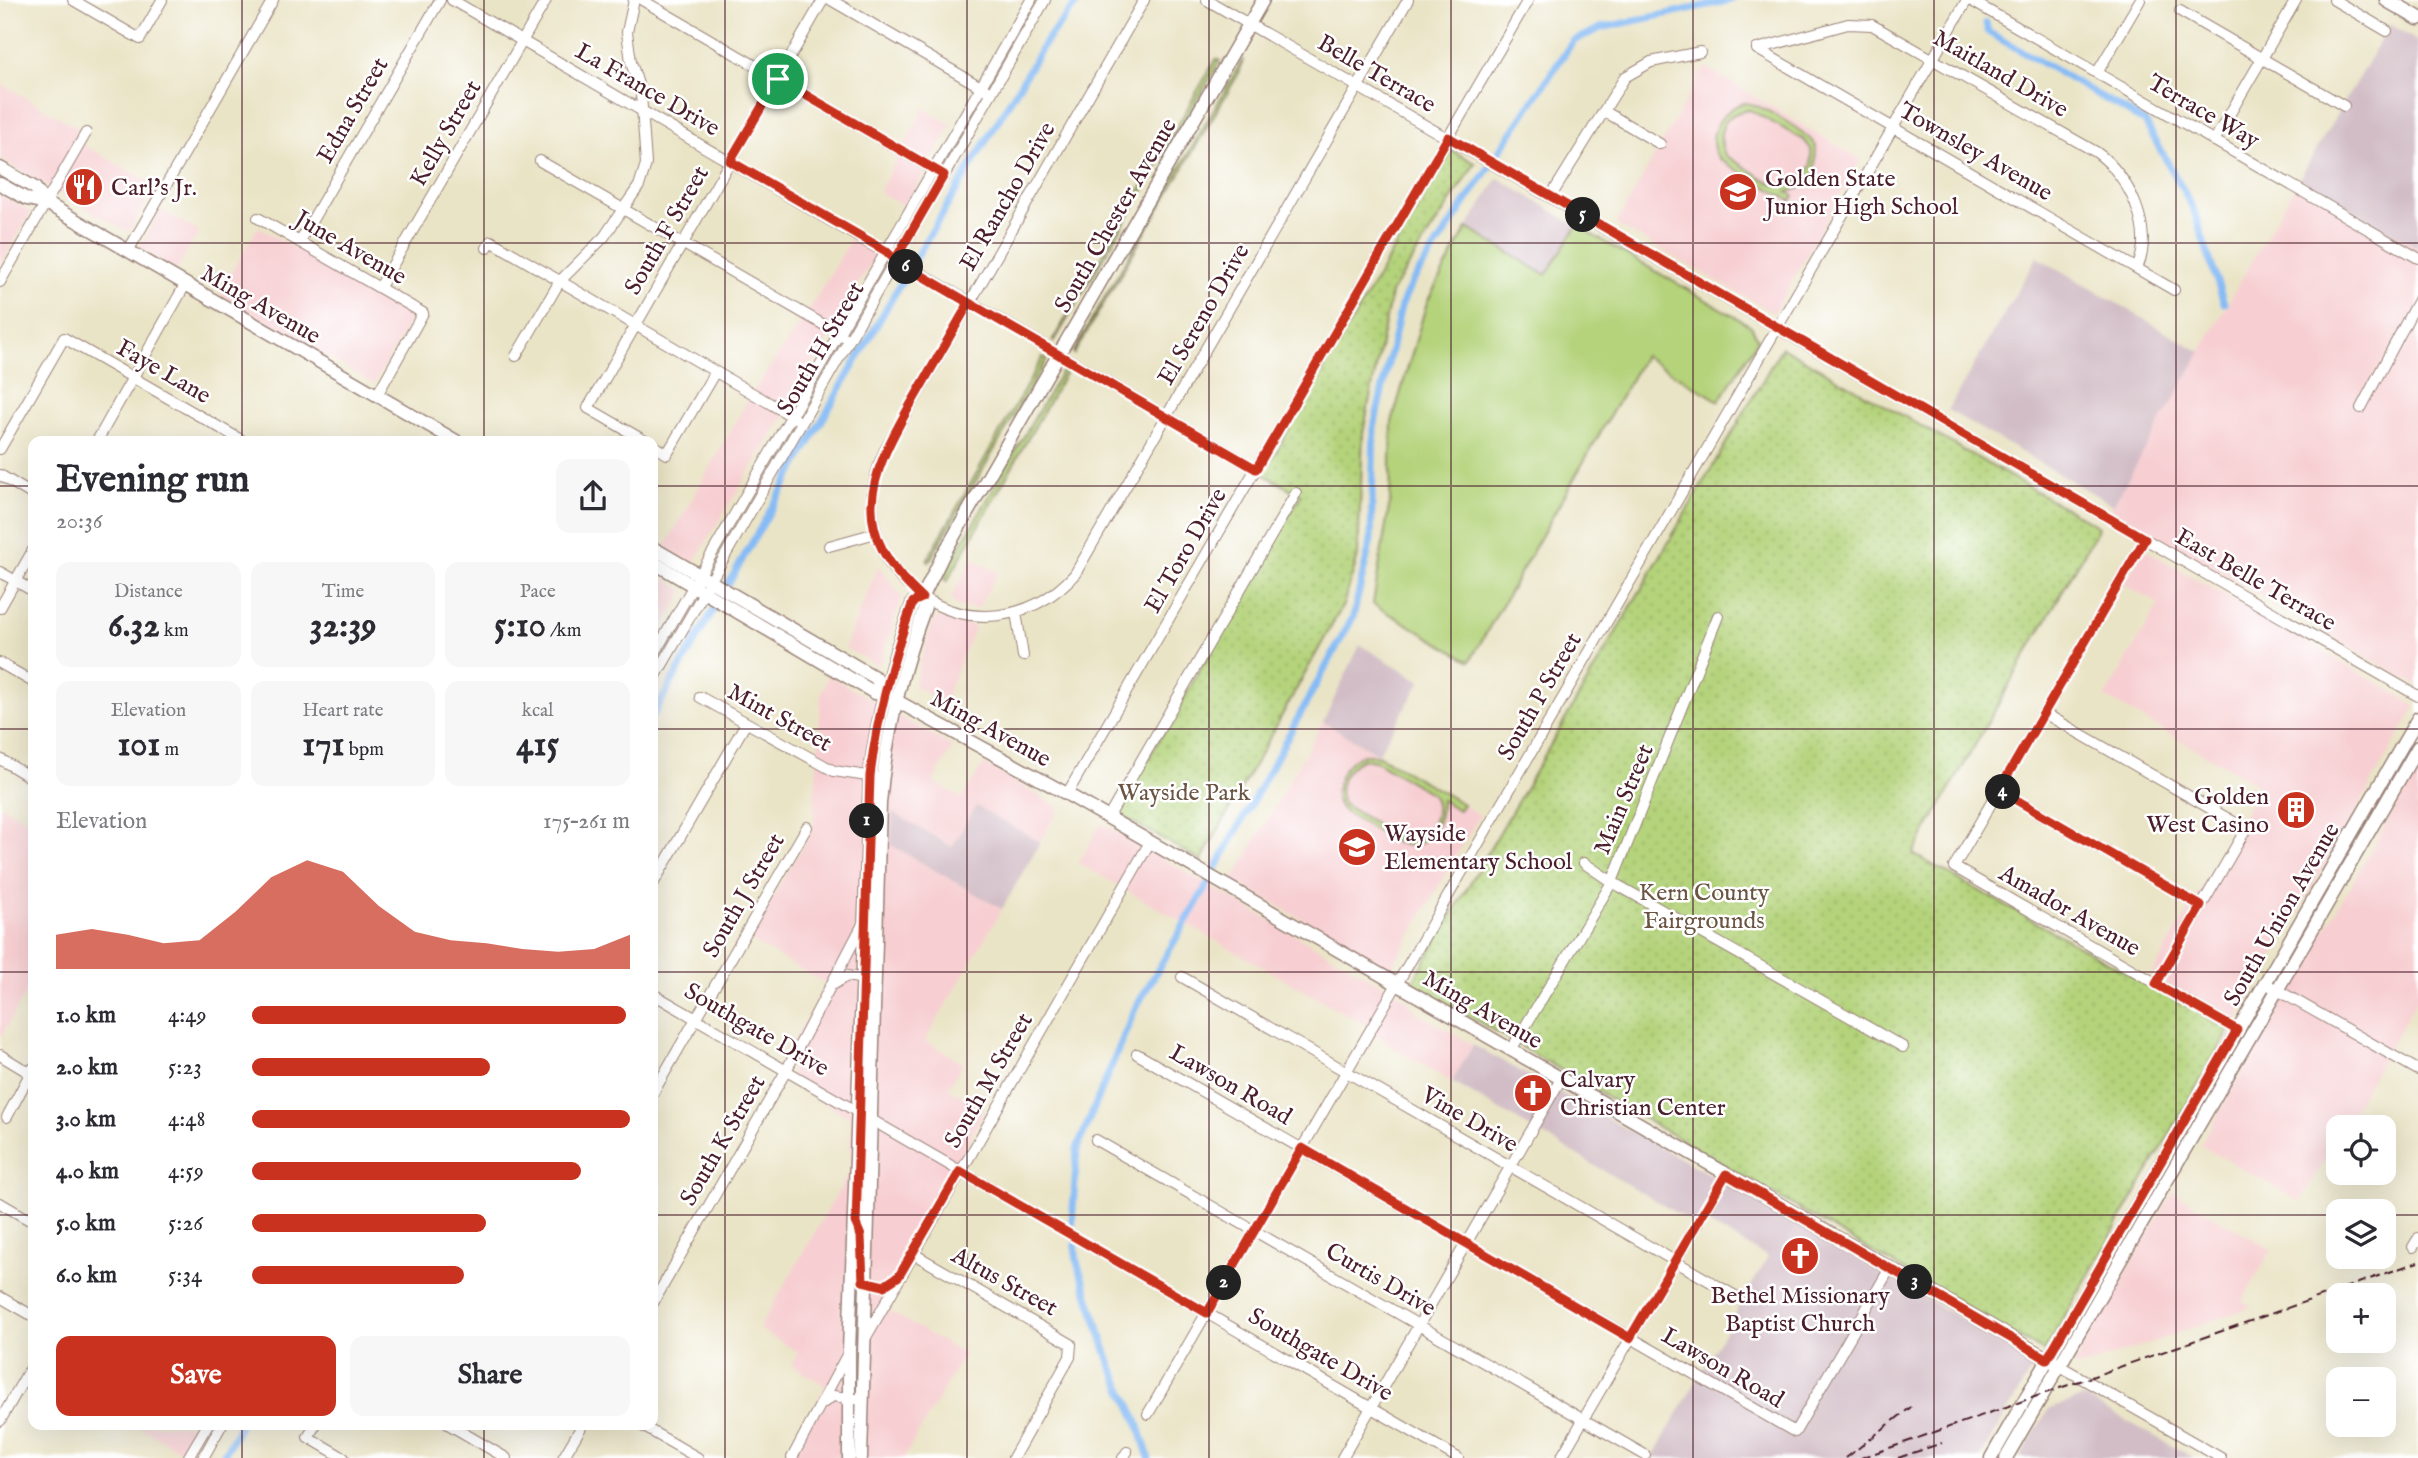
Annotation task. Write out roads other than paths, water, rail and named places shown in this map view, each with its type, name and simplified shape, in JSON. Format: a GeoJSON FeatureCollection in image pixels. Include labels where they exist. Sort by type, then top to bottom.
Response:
{"type":"FeatureCollection","features":[{"type":"Feature","properties":{"kind":"highway"},"geometry":{"type":"LineString","coordinates":[[2392,3],[2418,20]]}},
{"type":"Feature","properties":{"kind":"main road","name":"South Chester Avenue"},"geometry":{"type":"LineString","coordinates":[[861,1458],[849,1351],[860,1283],[871,1120],[869,980],[864,922],[876,777],[889,697],[913,602],[922,598],[943,555],[1263,0]]}},
{"type":"Feature","properties":{"kind":"main road","name":"Ming Avenue"},"geometry":{"type":"LineString","coordinates":[[0,168],[35,188],[46,203]]}},
{"type":"Feature","properties":{"kind":"main road","name":"Ming Avenue"},"geometry":{"type":"LineString","coordinates":[[0,184],[27,199],[46,203],[447,436]]}},
{"type":"Feature","properties":{"kind":"main road","name":"Ming Avenue"},"geometry":{"type":"LineString","coordinates":[[658,552],[705,586],[875,693],[889,697],[1067,793],[2060,1366]]}},
{"type":"Feature","properties":{"kind":"main road","name":"Ming Avenue"},"geometry":{"type":"LineString","coordinates":[[658,564],[705,586]]}},
{"type":"Feature","properties":{"kind":"main road","name":"South Union Avenue"},"geometry":{"type":"LineString","coordinates":[[1991,1458],[2418,718]]}},
{"type":"Feature","properties":{"kind":"main road","name":"South Union Avenue"},"geometry":{"type":"LineString","coordinates":[[2006,1458],[2418,747]]}},
{"type":"Feature","properties":{"kind":"main road","name":"South Chester Avenue"},"geometry":{"type":"LineString","coordinates":[[849,1458],[864,1335],[856,1224],[876,777]]}},
{"type":"Feature","properties":{"kind":"street"},"geometry":{"type":"LineString","coordinates":[[73,0],[140,39],[162,0]]}},
{"type":"Feature","properties":{"kind":"street"},"geometry":{"type":"LineString","coordinates":[[128,251],[273,0]]}},
{"type":"Feature","properties":{"kind":"street","name":"Edna Street"},"geometry":{"type":"LineString","coordinates":[[300,242],[440,0]]}},
{"type":"Feature","properties":{"kind":"street","name":"La France Drive"},"geometry":{"type":"LineString","coordinates":[[452,0],[1256,469]]}},
{"type":"Feature","properties":{"kind":"street","name":"Kelly Street"},"geometry":{"type":"LineString","coordinates":[[380,287],[546,0]]}},
{"type":"Feature","properties":{"kind":"street"},"geometry":{"type":"LineString","coordinates":[[516,356],[560,281],[604,237],[639,186],[646,164],[641,110],[627,32],[634,0]]}},
{"type":"Feature","properties":{"kind":"street"},"geometry":{"type":"LineString","coordinates":[[642,0],[944,175]]}},
{"type":"Feature","properties":{"kind":"street","name":"South F Street"},"geometry":{"type":"LineString","coordinates":[[636,436],[588,408],[823,0]]}},
{"type":"Feature","properties":{"kind":"street"},"geometry":{"type":"LineString","coordinates":[[831,0],[992,93]]}},
{"type":"Feature","properties":{"kind":"street","name":"South H Street"},"geometry":{"type":"LineString","coordinates":[[658,672],[849,340],[900,263],[944,175],[1045,0]]}},
{"type":"Feature","properties":{"kind":"street","name":"El Rancho Drive"},"geometry":{"type":"LineString","coordinates":[[922,598],[892,568],[876,533],[872,499],[880,460],[1144,0]]}},
{"type":"Feature","properties":{"kind":"street","name":"Belle Terrace"},"geometry":{"type":"LineString","coordinates":[[1207,0],[1492,163]]}},
{"type":"Feature","properties":{"kind":"street","name":"El Sereno Drive"},"geometry":{"type":"LineString","coordinates":[[922,598],[968,615],[993,616],[1016,612],[1045,600],[1075,574],[1408,0]]}},
{"type":"Feature","properties":{"kind":"street","name":"El Toro Drive"},"geometry":{"type":"LineString","coordinates":[[1067,793],[1528,0]]}},
{"type":"Feature","properties":{"kind":"street","name":"South P Street"},"geometry":{"type":"LineString","coordinates":[[1148,1414],[1968,0]]}},
{"type":"Feature","properties":{"kind":"street","name":"Terrace Way"},"geometry":{"type":"LineString","coordinates":[[1968,0],[2418,258]]}},
{"type":"Feature","properties":{"kind":"street"},"geometry":{"type":"LineString","coordinates":[[2097,73],[2140,0]]}},
{"type":"Feature","properties":{"kind":"street"},"geometry":{"type":"LineString","coordinates":[[2214,141],[2296,0]]}},
{"type":"Feature","properties":{"kind":"street"},"geometry":{"type":"LineString","coordinates":[[2334,0],[2387,31]]}},
{"type":"Feature","properties":{"kind":"street"},"geometry":{"type":"LineString","coordinates":[[1027,2],[1039,10]]}},
{"type":"Feature","properties":{"kind":"street","name":"South H Street"},"geometry":{"type":"LineString","coordinates":[[658,649],[705,586],[768,456],[981,87],[1027,2]]}},
{"type":"Feature","properties":{"kind":"street"},"geometry":{"type":"LineString","coordinates":[[2180,11],[2344,106]]}},
{"type":"Feature","properties":{"kind":"street","name":"Maitland Drive"},"geometry":{"type":"LineString","coordinates":[[1757,50],[1856,23],[1881,29],[1933,58],[2096,152],[2112,166],[2142,224],[2144,244],[2137,268]]}},
{"type":"Feature","properties":{"kind":"street","name":"Townsley Avenue"},"geometry":{"type":"LineString","coordinates":[[1757,50],[2174,290]]}},
{"type":"Feature","properties":{"kind":"street"},"geometry":{"type":"LineString","coordinates":[[1551,196],[1619,85],[1633,70],[1651,62],[1700,52]]}},
{"type":"Feature","properties":{"kind":"street"},"geometry":{"type":"LineString","coordinates":[[1604,111],[1660,144]]}},
{"type":"Feature","properties":{"kind":"street"},"geometry":{"type":"LineString","coordinates":[[0,282],[86,133]]}},
{"type":"Feature","properties":{"kind":"street"},"geometry":{"type":"LineString","coordinates":[[540,161],[849,340]]}},
{"type":"Feature","properties":{"kind":"street","name":"East Belle Terrace"},"geometry":{"type":"LineString","coordinates":[[1492,163],[2418,696]]}},
{"type":"Feature","properties":{"kind":"street","name":"June Avenue"},"geometry":{"type":"LineString","coordinates":[[258,218],[423,313],[377,396]]}},
{"type":"Feature","properties":{"kind":"street"},"geometry":{"type":"LineString","coordinates":[[487,248],[491,241],[802,422]]}},
{"type":"Feature","properties":{"kind":"street"},"geometry":{"type":"LineString","coordinates":[[100,436],[185,285]]}},
{"type":"Feature","properties":{"kind":"street"},"geometry":{"type":"LineString","coordinates":[[2361,408],[2418,300]]}},
{"type":"Feature","properties":{"kind":"street","name":"Faye Lane"},"geometry":{"type":"LineString","coordinates":[[0,449],[64,338],[234,436]]}},
{"type":"Feature","properties":{"kind":"street"},"geometry":{"type":"LineString","coordinates":[[658,448],[667,454],[715,372]]}},
{"type":"Feature","properties":{"kind":"street"},"geometry":{"type":"LineString","coordinates":[[757,500],[769,468],[768,456]]}},
{"type":"Feature","properties":{"kind":"street"},"geometry":{"type":"LineString","coordinates":[[0,475],[28,492]]}},
{"type":"Feature","properties":{"kind":"street"},"geometry":{"type":"LineString","coordinates":[[1108,818],[1296,493]]}},
{"type":"Feature","properties":{"kind":"street"},"geometry":{"type":"LineString","coordinates":[[829,546],[876,533]]}},
{"type":"Feature","properties":{"kind":"street"},"geometry":{"type":"LineString","coordinates":[[2145,539],[1999,790],[2201,906]]}},
{"type":"Feature","properties":{"kind":"street"},"geometry":{"type":"LineString","coordinates":[[0,608],[28,559]]}},
{"type":"Feature","properties":{"kind":"street"},"geometry":{"type":"LineString","coordinates":[[0,572],[28,588]]}},
{"type":"Feature","properties":{"kind":"street"},"geometry":{"type":"LineString","coordinates":[[1016,612],[1023,656]]}},
{"type":"Feature","properties":{"kind":"street","name":"Main Street"},"geometry":{"type":"LineString","coordinates":[[1511,1050],[1612,881],[1718,616]]}},
{"type":"Feature","properties":{"kind":"street"},"geometry":{"type":"LineString","coordinates":[[0,663],[28,679]]}},
{"type":"Feature","properties":{"kind":"street","name":"Mint Street"},"geometry":{"type":"LineString","coordinates":[[700,697],[834,771],[876,777]]}},
{"type":"Feature","properties":{"kind":"street"},"geometry":{"type":"LineString","coordinates":[[2044,713],[2246,829],[2156,984]]}},
{"type":"Feature","properties":{"kind":"street"},"geometry":{"type":"LineString","coordinates":[[658,875],[746,723]]}},
{"type":"Feature","properties":{"kind":"street"},"geometry":{"type":"LineString","coordinates":[[0,759],[28,776]]}},
{"type":"Feature","properties":{"kind":"street","name":"Amador Avenue"},"geometry":{"type":"LineString","coordinates":[[1999,790],[1954,867],[2237,1030]]}},
{"type":"Feature","properties":{"kind":"street","name":"South J Street"},"geometry":{"type":"LineString","coordinates":[[658,1084],[807,827]]}},
{"type":"Feature","properties":{"kind":"street","name":"South M Street"},"geometry":{"type":"LineString","coordinates":[[864,1335],[1150,842]]}},
{"type":"Feature","properties":{"kind":"street"},"geometry":{"type":"LineString","coordinates":[[1584,863],[1903,1047]]}},
{"type":"Feature","properties":{"kind":"street","name":"South K Street"},"geometry":{"type":"LineString","coordinates":[[658,1294],[786,1071],[864,922]]}},
{"type":"Feature","properties":{"kind":"street"},"geometry":{"type":"LineString","coordinates":[[829,989],[839,979],[847,976],[869,980]]}},
{"type":"Feature","properties":{"kind":"street","name":"Vine Drive"},"geometry":{"type":"LineString","coordinates":[[1182,977],[1737,1297]]}},
{"type":"Feature","properties":{"kind":"street"},"geometry":{"type":"LineString","coordinates":[[2265,983],[2418,1070]]}},
{"type":"Feature","properties":{"kind":"street","name":"Southgate Drive"},"geometry":{"type":"LineString","coordinates":[[658,997],[1455,1457]]}},
{"type":"Feature","properties":{"kind":"street","name":"Lawson Road"},"geometry":{"type":"LineString","coordinates":[[1137,1054],[1795,1432],[1890,1268]]}},
{"type":"Feature","properties":{"kind":"street"},"geometry":{"type":"LineString","coordinates":[[0,1055],[28,1070]]}},
{"type":"Feature","properties":{"kind":"street"},"geometry":{"type":"LineString","coordinates":[[7,1117],[28,1079]]}},
{"type":"Feature","properties":{"kind":"street"},"geometry":{"type":"LineString","coordinates":[[1342,1458],[1561,1079]]}},
{"type":"Feature","properties":{"kind":"street","name":"Curtis Drive"},"geometry":{"type":"LineString","coordinates":[[1096,1140],[1645,1455]]}},
{"type":"Feature","properties":{"kind":"street"},"geometry":{"type":"LineString","coordinates":[[1561,1458],[1726,1174]]}},
{"type":"Feature","properties":{"kind":"street"},"geometry":{"type":"LineString","coordinates":[[0,1203],[28,1219]]}},
{"type":"Feature","properties":{"kind":"street","name":"Altus Street"},"geometry":{"type":"LineString","coordinates":[[912,1253],[1068,1340],[1073,1350],[1013,1458]]}},
{"type":"Feature","properties":{"kind":"street"},"geometry":{"type":"LineString","coordinates":[[860,1283],[884,1286],[899,1276]]}},
{"type":"Feature","properties":{"kind":"street"},"geometry":{"type":"LineString","coordinates":[[0,1297],[28,1313]]}},
{"type":"Feature","properties":{"kind":"street"},"geometry":{"type":"LineString","coordinates":[[792,1458],[849,1351]]}},
{"type":"Feature","properties":{"kind":"street"},"geometry":{"type":"LineString","coordinates":[[2060,1366],[2221,1458]]}},
{"type":"Feature","properties":{"kind":"street"},"geometry":{"type":"LineString","coordinates":[[0,1421],[28,1372]]}},
{"type":"Feature","properties":{"kind":"street"},"geometry":{"type":"LineString","coordinates":[[818,1408],[833,1396],[856,1399]]}},
{"type":"Feature","properties":{"kind":"street"},"geometry":{"type":"LineString","coordinates":[[188,1458],[204,1430]]}},
{"type":"Feature","properties":{"kind":"street"},"geometry":{"type":"LineString","coordinates":[[203,1458],[219,1430]]}},
{"type":"Feature","properties":{"kind":"street"},"geometry":{"type":"LineString","coordinates":[[312,1430],[308,1437],[344,1458]]}},
{"type":"Feature","properties":{"kind":"street"},"geometry":{"type":"LineString","coordinates":[[458,1430],[506,1458]]}},
{"type":"Feature","properties":{"kind":"street"},"geometry":{"type":"LineString","coordinates":[[563,1458],[579,1430]]}},
{"type":"Feature","properties":{"kind":"street"},"geometry":{"type":"LineString","coordinates":[[649,1430],[698,1458]]}},
{"type":"Feature","properties":{"kind":"waterway"},"geometry":{"type":"LineString","coordinates":[[658,706],[902,281],[1046,41],[1079,0]]}},
{"type":"Feature","properties":{"kind":"waterway"},"geometry":{"type":"LineString","coordinates":[[1214,872],[1353,617],[1371,540],[1374,427],[1401,306],[1411,284],[1573,41],[1601,28],[1731,0]]}},
{"type":"Feature","properties":{"kind":"waterway"},"geometry":{"type":"LineString","coordinates":[[1986,23],[1988,32],[2145,122],[2193,208],[2224,303]]}},
{"type":"Feature","properties":{"kind":"waterway"},"geometry":{"type":"LineString","coordinates":[[1072,1226],[1077,1149],[1135,1009],[1209,882]]}},
{"type":"Feature","properties":{"kind":"waterway"},"geometry":{"type":"LineString","coordinates":[[1075,1245],[1077,1262],[1110,1363],[1137,1420],[1149,1458]]}},
{"type":"Feature","properties":{"kind":"waterway"},"geometry":{"type":"LineString","coordinates":[[222,1458],[238,1430]]}},
{"type":"Feature","properties":{"kind":"railway"},"geometry":{"type":"LineString","coordinates":[[1861,1458],[2418,1262]]}},
{"type":"Feature","properties":{"kind":"railway"},"geometry":{"type":"LineString","coordinates":[[1846,1458],[1911,1407]]}},
{"type":"Feature","properties":{"kind":"railway"},"geometry":{"type":"LineString","coordinates":[[1898,1458],[1942,1443]]}},
{"type":"Feature","properties":{"kind":"place","name":"Carl's Jr."},"geometry":{"type":"Point","coordinates":[84,187]}},
{"type":"Feature","properties":{"kind":"place","name":"Golden State Junior High School"},"geometry":{"type":"Point","coordinates":[1738,192]}},
{"type":"Feature","properties":{"kind":"place","name":"Golden West Casino"},"geometry":{"type":"Point","coordinates":[2296,810]}},
{"type":"Feature","properties":{"kind":"place","name":"Wayside Elementary School"},"geometry":{"type":"Point","coordinates":[1357,847]}},
{"type":"Feature","properties":{"kind":"place","name":"Calvary Christian Center"},"geometry":{"type":"Point","coordinates":[1533,1093]}},
{"type":"Feature","properties":{"kind":"place","name":"Bethel Missionary Baptist Church"},"geometry":{"type":"Point","coordinates":[1800,1256]}},
{"type":"Feature","properties":{"kind":"park label","name":"Wayside Park"},"geometry":{"type":"Point","coordinates":[1184,792]}},
{"type":"Feature","properties":{"kind":"park label","name":"Kern County Fairgrounds"},"geometry":{"type":"Point","coordinates":[1704,906]}}]}
